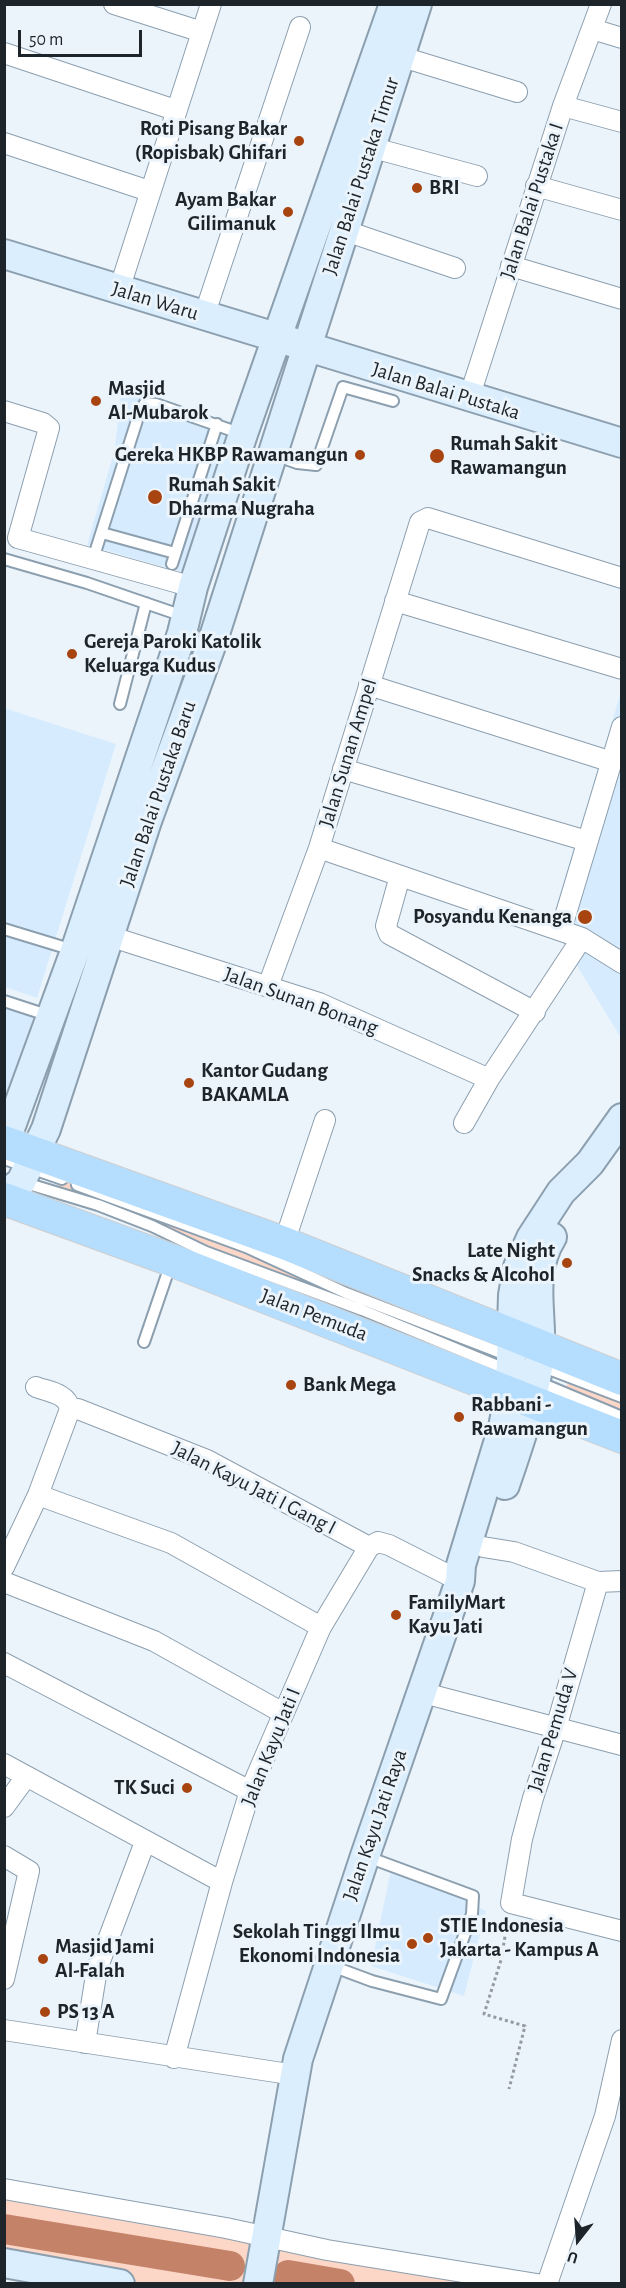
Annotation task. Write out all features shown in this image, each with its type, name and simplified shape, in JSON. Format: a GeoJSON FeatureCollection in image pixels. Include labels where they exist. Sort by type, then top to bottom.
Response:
{"type":"FeatureCollection","features":[{"type":"Feature","properties":{"kind":"main road","name":"Jalan Pemuda"},"geometry":{"type":"LineString","coordinates":[[12,1166],[284,1243],[524,1368],[621,1437]]}},
{"type":"Feature","properties":{"kind":"main road","name":"Jalan Pemuda"},"geometry":{"type":"LineString","coordinates":[[12,1166],[171,1260],[524,1368],[621,1379]]}},
{"type":"Feature","properties":{"kind":"street"},"geometry":{"type":"LineString","coordinates":[[114,4],[202,33]]}},
{"type":"Feature","properties":{"kind":"street"},"geometry":{"type":"LineString","coordinates":[[119,290],[175,110],[211,4]]}},
{"type":"Feature","properties":{"kind":"street","name":"Jalan Balai Pustaka Timur"},"geometry":{"type":"LineString","coordinates":[[278,339],[394,4]]}},
{"type":"Feature","properties":{"kind":"street","name":"Jalan Balai Pustaka Timur"},"geometry":{"type":"LineString","coordinates":[[306,348],[417,4]]}},
{"type":"Feature","properties":{"kind":"street","name":"Jalan Balai Pustaka I"},"geometry":{"type":"LineString","coordinates":[[469,398],[536,186],[601,4]]}},
{"type":"Feature","properties":{"kind":"street"},"geometry":{"type":"LineString","coordinates":[[204,316],[300,27]]}},
{"type":"Feature","properties":{"kind":"street"},"geometry":{"type":"LineString","coordinates":[[592,30],[621,38]]}},
{"type":"Feature","properties":{"kind":"street"},"geometry":{"type":"LineString","coordinates":[[4,53],[175,110]]}},
{"type":"Feature","properties":{"kind":"street"},"geometry":{"type":"LineString","coordinates":[[399,56],[517,92]]}},
{"type":"Feature","properties":{"kind":"street"},"geometry":{"type":"LineString","coordinates":[[563,106],[621,122]]}},
{"type":"Feature","properties":{"kind":"street"},"geometry":{"type":"LineString","coordinates":[[4,142],[149,191]]}},
{"type":"Feature","properties":{"kind":"street"},"geometry":{"type":"LineString","coordinates":[[370,147],[477,176]]}},
{"type":"Feature","properties":{"kind":"street"},"geometry":{"type":"LineString","coordinates":[[536,186],[621,210]]}},
{"type":"Feature","properties":{"kind":"street"},"geometry":{"type":"LineString","coordinates":[[343,230],[455,268]]}},
{"type":"Feature","properties":{"kind":"street","name":"Jalan Waru"},"geometry":{"type":"LineString","coordinates":[[4,254],[306,348]]}},
{"type":"Feature","properties":{"kind":"street"},"geometry":{"type":"LineString","coordinates":[[511,266],[621,299]]}},
{"type":"Feature","properties":{"kind":"street","name":"Jalan Balai Pustaka Baru"},"geometry":{"type":"LineString","coordinates":[[12,1166],[92,951],[134,816],[193,588],[243,434],[278,339]]}},
{"type":"Feature","properties":{"kind":"street","name":"Jalan Balai Pustaka Baru"},"geometry":{"type":"LineString","coordinates":[[12,1166],[51,1016],[92,951],[134,816],[212,643],[306,348]]}},
{"type":"Feature","properties":{"kind":"street","name":"Jalan Balai Pustaka"},"geometry":{"type":"LineString","coordinates":[[306,348],[621,443]]}},
{"type":"Feature","properties":{"kind":"street"},"geometry":{"type":"LineString","coordinates":[[4,411],[44,423],[49,428],[11,536],[193,588]]}},
{"type":"Feature","properties":{"kind":"street","name":"Jalan Sunan Ampel"},"geometry":{"type":"LineString","coordinates":[[268,986],[319,848],[416,526],[428,518],[621,578]]}},
{"type":"Feature","properties":{"kind":"street"},"geometry":{"type":"LineString","coordinates":[[394,602],[621,669]]}},
{"type":"Feature","properties":{"kind":"street"},"geometry":{"type":"LineString","coordinates":[[184,625],[212,643]]}},
{"type":"Feature","properties":{"kind":"street"},"geometry":{"type":"LineString","coordinates":[[369,685],[612,762]]}},
{"type":"Feature","properties":{"kind":"street"},"geometry":{"type":"LineString","coordinates":[[561,930],[621,727]]}},
{"type":"Feature","properties":{"kind":"street"},"geometry":{"type":"LineString","coordinates":[[343,769],[587,841]]}},
{"type":"Feature","properties":{"kind":"street"},"geometry":{"type":"LineString","coordinates":[[319,848],[561,930],[582,938],[621,963]]}},
{"type":"Feature","properties":{"kind":"street"},"geometry":{"type":"LineString","coordinates":[[400,876],[386,926],[389,934],[535,1012]]}},
{"type":"Feature","properties":{"kind":"street"},"geometry":{"type":"LineString","coordinates":[[464,1124],[489,1079],[582,938]]}},
{"type":"Feature","properties":{"kind":"street","name":"Jalan Sunan Bonang"},"geometry":{"type":"LineString","coordinates":[[92,951],[268,986],[348,1015],[489,1079]]}},
{"type":"Feature","properties":{"kind":"street"},"geometry":{"type":"LineString","coordinates":[[524,1368],[513,1294],[518,1267],[531,1238],[561,1192],[590,1163],[621,1118]]}},
{"type":"Feature","properties":{"kind":"street"},"geometry":{"type":"LineString","coordinates":[[284,1243],[325,1120]]}},
{"type":"Feature","properties":{"kind":"street","name":"Jalan Kayu Jati Raya"},"geometry":{"type":"LineString","coordinates":[[258,2283],[295,2075],[364,1856],[420,1692],[460,1581],[483,1547],[524,1368]]}},
{"type":"Feature","properties":{"kind":"street","name":"Jalan Kayu Jati Raya"},"geometry":{"type":"LineString","coordinates":[[460,1581],[461,1565],[503,1427],[524,1368]]}},
{"type":"Feature","properties":{"kind":"street"},"geometry":{"type":"LineString","coordinates":[[4,1567],[38,1495],[70,1409],[67,1399],[36,1387]]}},
{"type":"Feature","properties":{"kind":"street","name":"Jalan Kayu Jati I Gang I"},"geometry":{"type":"LineString","coordinates":[[70,1409],[78,1409],[207,1460],[369,1547]]}},
{"type":"Feature","properties":{"kind":"street"},"geometry":{"type":"LineString","coordinates":[[38,1495],[171,1543],[321,1627]]}},
{"type":"Feature","properties":{"kind":"street"},"geometry":{"type":"LineString","coordinates":[[369,1547],[378,1542],[389,1545],[460,1581]]}},
{"type":"Feature","properties":{"kind":"street","name":"Jalan Kayu Jati I"},"geometry":{"type":"LineString","coordinates":[[174,2058],[222,1882],[250,1791],[321,1627],[369,1547]]}},
{"type":"Feature","properties":{"kind":"street"},"geometry":{"type":"LineString","coordinates":[[483,1547],[514,1552],[598,1582],[621,1581]]}},
{"type":"Feature","properties":{"kind":"street"},"geometry":{"type":"LineString","coordinates":[[4,1581],[154,1641],[283,1713]]}},
{"type":"Feature","properties":{"kind":"street","name":"Jalan Pemuda V"},"geometry":{"type":"LineString","coordinates":[[511,1903],[522,1839],[598,1582]]}},
{"type":"Feature","properties":{"kind":"street"},"geometry":{"type":"LineString","coordinates":[[4,1663],[250,1791]]}},
{"type":"Feature","properties":{"kind":"street"},"geometry":{"type":"LineString","coordinates":[[420,1692],[621,1744]]}},
{"type":"Feature","properties":{"kind":"street"},"geometry":{"type":"LineString","coordinates":[[4,1764],[222,1882]]}},
{"type":"Feature","properties":{"kind":"street"},"geometry":{"type":"LineString","coordinates":[[4,1807],[26,1777]]}},
{"type":"Feature","properties":{"kind":"street"},"geometry":{"type":"LineString","coordinates":[[85,2043],[97,1969],[145,1842]]}},
{"type":"Feature","properties":{"kind":"street"},"geometry":{"type":"LineString","coordinates":[[4,1856],[29,1871],[4,1979]]}},
{"type":"Feature","properties":{"kind":"street"},"geometry":{"type":"LineString","coordinates":[[511,1903],[621,1931]]}},
{"type":"Feature","properties":{"kind":"street"},"geometry":{"type":"LineString","coordinates":[[4,2030],[295,2075]]}},
{"type":"Feature","properties":{"kind":"street"},"geometry":{"type":"LineString","coordinates":[[547,2283],[605,2116],[621,2040]]}},
{"type":"Feature","properties":{"kind":"street"},"geometry":{"type":"LineString","coordinates":[[4,2189],[264,2240],[537,2283]]}},
{"type":"Feature","properties":{"kind":"street"},"geometry":{"type":"LineString","coordinates":[[4,2263],[120,2283]]}},
{"type":"Feature","properties":{"kind":"lane"},"geometry":{"type":"LineString","coordinates":[[272,453],[297,463],[316,465],[343,387],[393,401]]}},
{"type":"Feature","properties":{"kind":"lane"},"geometry":{"type":"LineString","coordinates":[[93,559],[138,417],[146,403],[156,404],[243,434]]}},
{"type":"Feature","properties":{"kind":"lane"},"geometry":{"type":"LineString","coordinates":[[102,533],[173,558],[217,424]]}},
{"type":"Feature","properties":{"kind":"lane"},"geometry":{"type":"LineString","coordinates":[[4,559],[146,603],[184,625]]}},
{"type":"Feature","properties":{"kind":"lane"},"geometry":{"type":"LineString","coordinates":[[120,704],[146,603]]}},
{"type":"Feature","properties":{"kind":"lane"},"geometry":{"type":"LineString","coordinates":[[4,929],[92,951]]}},
{"type":"Feature","properties":{"kind":"lane"},"geometry":{"type":"LineString","coordinates":[[6,1005],[51,1016]]}},
{"type":"Feature","properties":{"kind":"lane"},"geometry":{"type":"LineString","coordinates":[[12,1166],[246,1247],[346,1293],[524,1368],[621,1417]]}},
{"type":"Feature","properties":{"kind":"lane"},"geometry":{"type":"LineString","coordinates":[[12,1166],[206,1252],[524,1368],[621,1396]]}},
{"type":"Feature","properties":{"kind":"lane"},"geometry":{"type":"LineString","coordinates":[[144,1342],[171,1260]]}},
{"type":"Feature","properties":{"kind":"lane"},"geometry":{"type":"LineString","coordinates":[[329,1965],[372,1981],[441,1999],[471,1914],[473,1896],[364,1856]]}},
{"type":"Feature","properties":{"kind":"path"},"geometry":{"type":"LineString","coordinates":[[509,2089],[525,2026],[484,2014],[501,1960],[511,1903]]}},
{"type":"Feature","properties":{"kind":"shaded area","name":"Rumah Sakit Dharma Nugraha"},"geometry":{"type":"Polygon","coordinates":[[[121,389],[232,422],[189,566],[182,572],[87,545],[115,449],[121,389]]]}},
{"type":"Feature","properties":{"kind":"shaded area"},"geometry":{"type":"Polygon","coordinates":[[[621,692],[621,1038],[551,923],[621,692]]]}},
{"type":"Feature","properties":{"kind":"shaded area"},"geometry":{"type":"Polygon","coordinates":[[[4,708],[116,744],[37,998],[5,987],[4,708]]]}},
{"type":"Feature","properties":{"kind":"shaded area"},"geometry":{"type":"Polygon","coordinates":[[[5,994],[38,1005],[5,1119],[5,994]]]}},
{"type":"Feature","properties":{"kind":"shaded area"},"geometry":{"type":"Polygon","coordinates":[[[60,1179],[204,1231],[336,1289],[335,1300],[55,1192],[60,1179]]]}},
{"type":"Feature","properties":{"kind":"shaded area"},"geometry":{"type":"Polygon","coordinates":[[[571,1376],[621,1397],[621,1411],[564,1392],[571,1376]]]}},
{"type":"Feature","properties":{"kind":"shaded area","name":"STIE Indonesia Jakarta - Kampus A"},"geometry":{"type":"Polygon","coordinates":[[[392,1865],[486,1911],[464,1996],[371,1966],[392,1865]]]}},
{"type":"Feature","properties":{"kind":"shaded area"},"geometry":{"type":"Polygon","coordinates":[[[4,2189],[533,2283],[115,2284],[5,2264],[4,2189]]]}},
{"type":"Feature","properties":{"kind":"waterway"},"geometry":{"type":"LineString","coordinates":[[4,2229],[230,2266]]}},
{"type":"Feature","properties":{"kind":"waterway"},"geometry":{"type":"LineString","coordinates":[[288,2275],[340,2284]]}},
{"type":"Feature","properties":{"kind":"place","name":"Roti Pisang Bakar (Ropisbak) Ghifari"},"geometry":{"type":"Point","coordinates":[299,141]}},
{"type":"Feature","properties":{"kind":"place","name":"BRI"},"geometry":{"type":"Point","coordinates":[417,188]}},
{"type":"Feature","properties":{"kind":"place","name":"Ayam Bakar Gilimanuk"},"geometry":{"type":"Point","coordinates":[288,212]}},
{"type":"Feature","properties":{"kind":"place","name":"Masjid Al-Mubarok"},"geometry":{"type":"Point","coordinates":[96,401]}},
{"type":"Feature","properties":{"kind":"place","name":"Gereka HKBP Rawamangun"},"geometry":{"type":"Point","coordinates":[360,455]}},
{"type":"Feature","properties":{"kind":"place","name":"Rumah Sakit Rawamangun"},"geometry":{"type":"Point","coordinates":[437,456]}},
{"type":"Feature","properties":{"kind":"place","name":"Rumah Sakit Dharma Nugraha"},"geometry":{"type":"Point","coordinates":[155,497]}},
{"type":"Feature","properties":{"kind":"place","name":"Gereja Paroki Katolik Keluarga Kudus"},"geometry":{"type":"Point","coordinates":[72,654]}},
{"type":"Feature","properties":{"kind":"place","name":"Posyandu Kenanga"},"geometry":{"type":"Point","coordinates":[585,917]}},
{"type":"Feature","properties":{"kind":"place","name":"Kantor Gudang BAKAMLA"},"geometry":{"type":"Point","coordinates":[189,1083]}},
{"type":"Feature","properties":{"kind":"place","name":"Late Night Snacks & Alcohol"},"geometry":{"type":"Point","coordinates":[567,1263]}},
{"type":"Feature","properties":{"kind":"place","name":"Bank Mega"},"geometry":{"type":"Point","coordinates":[291,1385]}},
{"type":"Feature","properties":{"kind":"place","name":"Rabbani - Rawamangun"},"geometry":{"type":"Point","coordinates":[459,1417]}},
{"type":"Feature","properties":{"kind":"place","name":"FamilyMart Kayu Jati"},"geometry":{"type":"Point","coordinates":[396,1615]}},
{"type":"Feature","properties":{"kind":"place","name":"TK Suci"},"geometry":{"type":"Point","coordinates":[187,1788]}},
{"type":"Feature","properties":{"kind":"place","name":"STIE Indonesia Jakarta - Kampus A"},"geometry":{"type":"Point","coordinates":[428,1938]}},
{"type":"Feature","properties":{"kind":"place","name":"Sekolah Tinggi Ilmu Ekonomi Indonesia"},"geometry":{"type":"Point","coordinates":[412,1944]}},
{"type":"Feature","properties":{"kind":"place","name":"Masjid Jami Al-Falah"},"geometry":{"type":"Point","coordinates":[43,1959]}},
{"type":"Feature","properties":{"kind":"place","name":"PS 13 A"},"geometry":{"type":"Point","coordinates":[45,2012]}}]}
